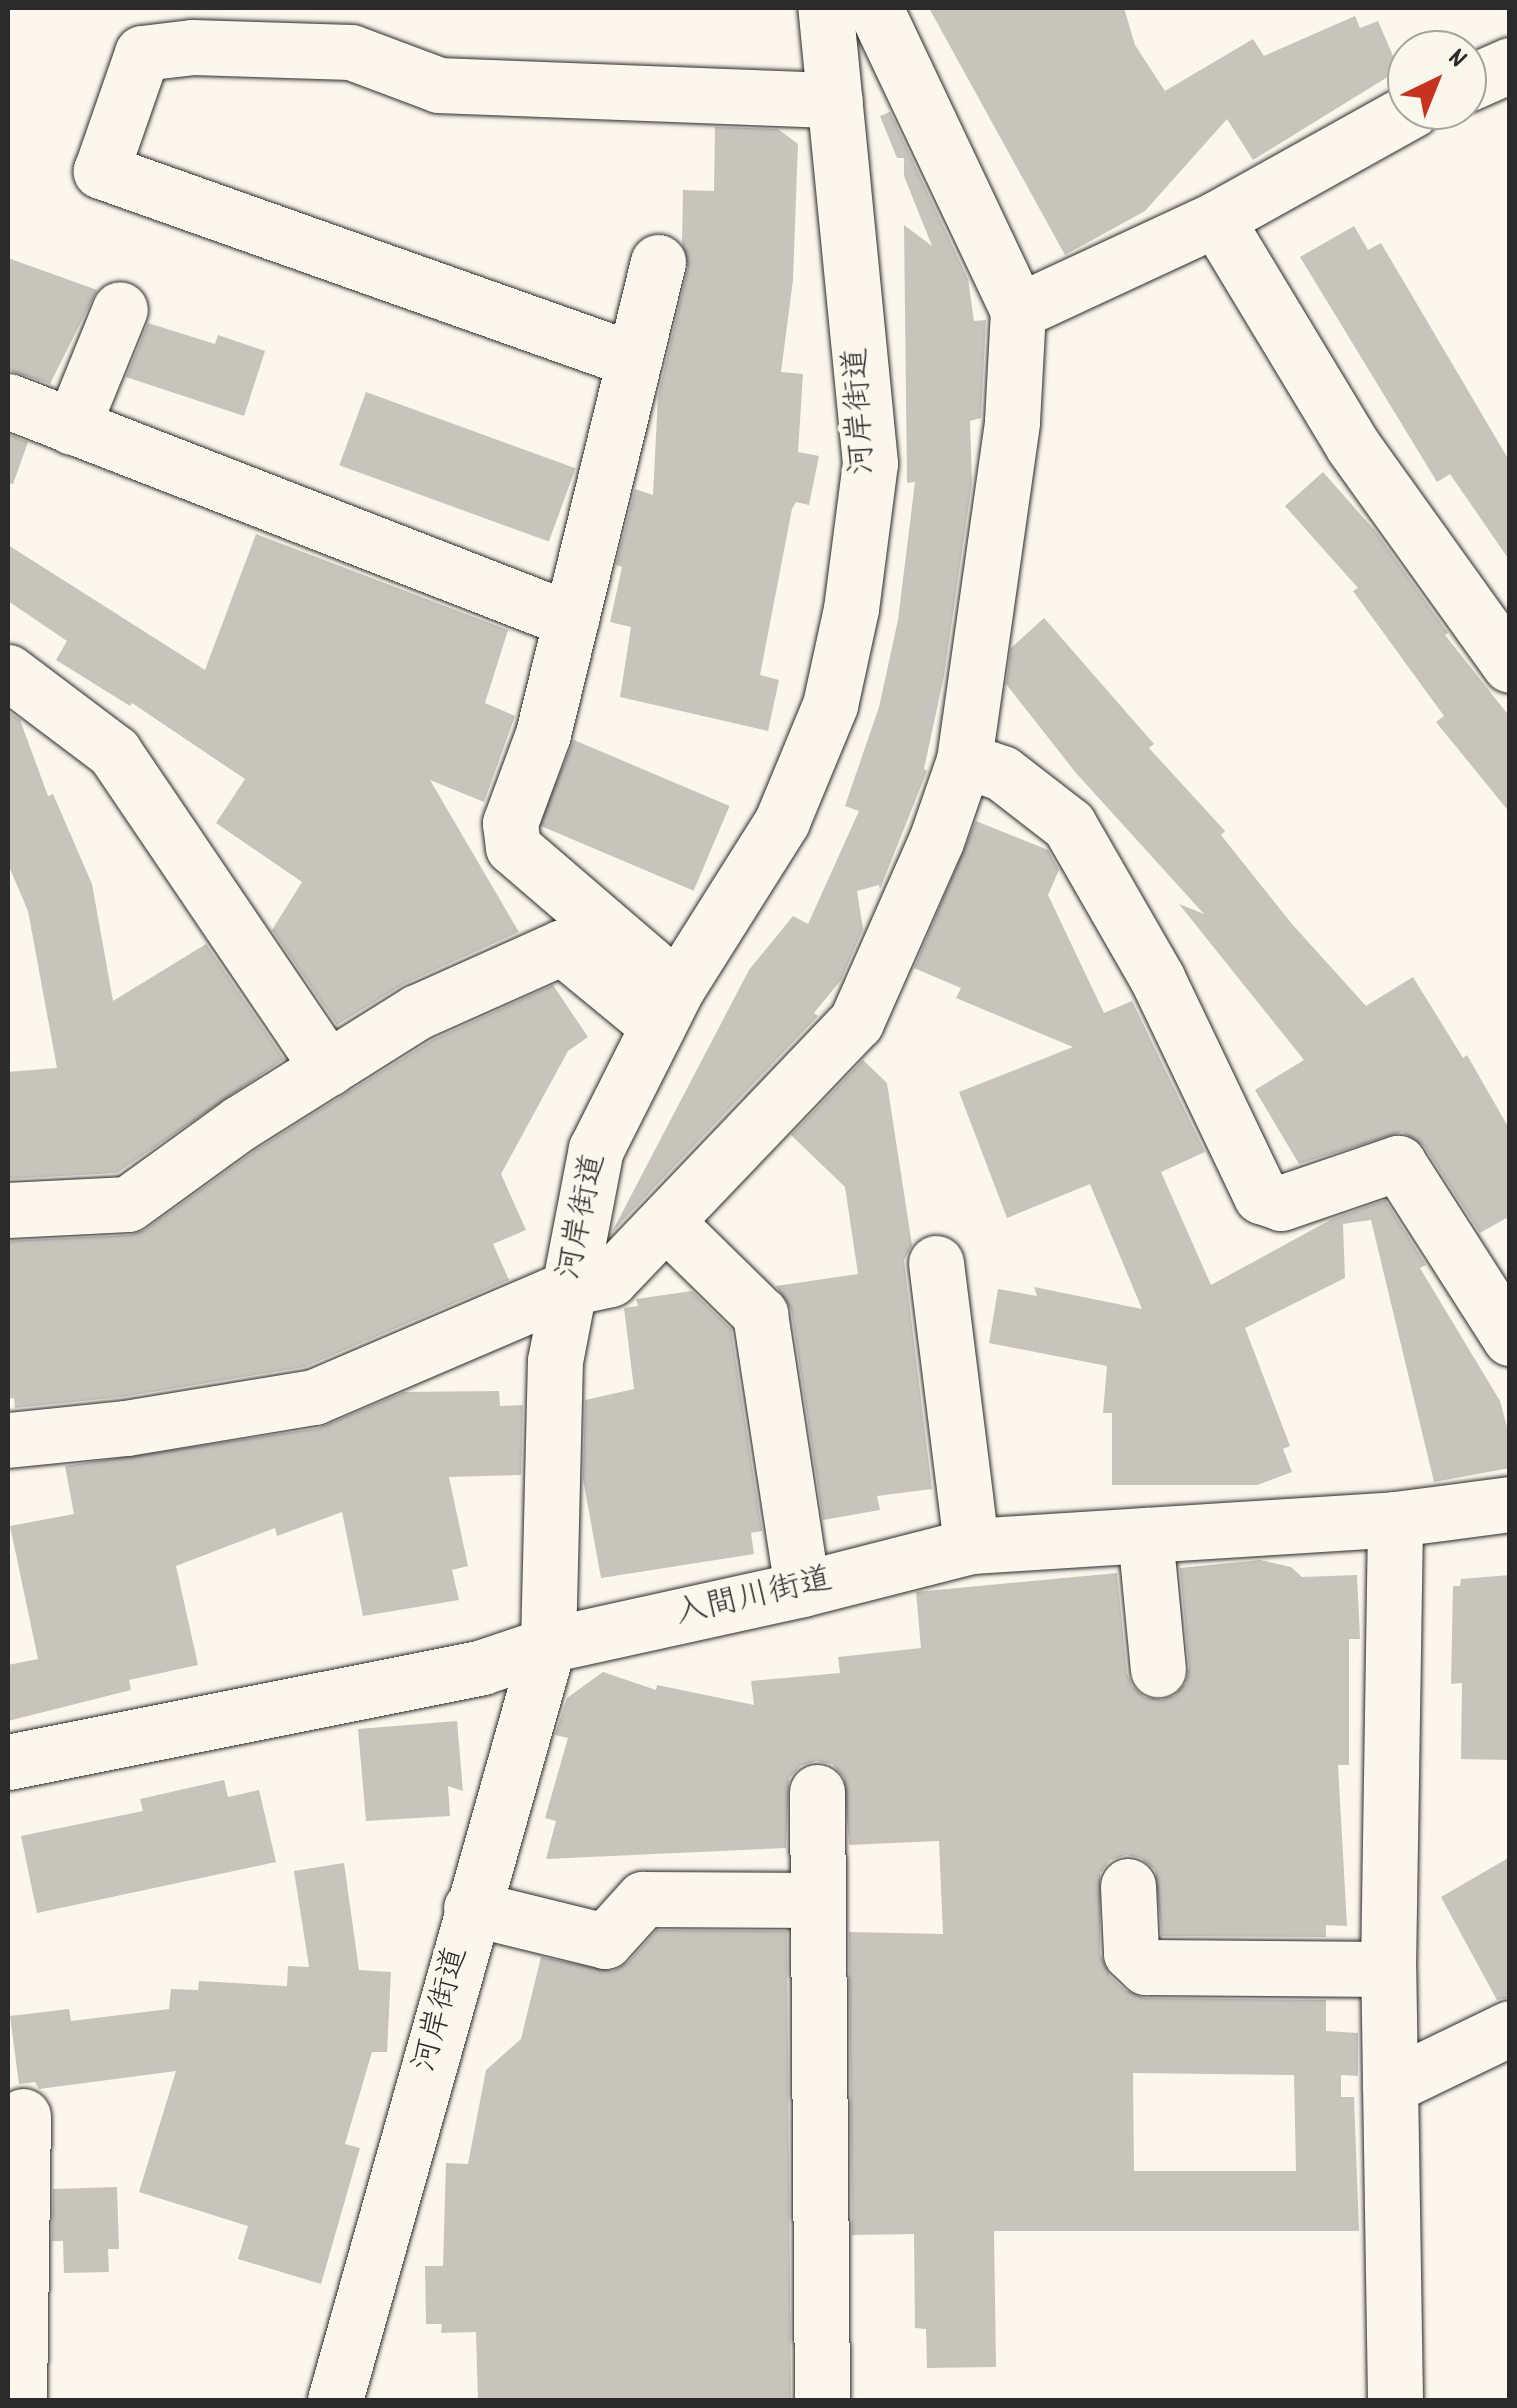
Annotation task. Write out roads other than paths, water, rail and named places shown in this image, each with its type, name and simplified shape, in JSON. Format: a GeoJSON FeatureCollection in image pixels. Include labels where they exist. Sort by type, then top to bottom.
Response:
{"type":"FeatureCollection","features":[{"type":"Feature","properties":{"kind":"street","name":"河岸街道"},"geometry":{"type":"LineString","coordinates":[[336,2400],[471,1908],[548,1645],[555,1362],[596,1149],[668,1007],[782,821],[830,705],[851,608],[870,463],[825,8]]}},
{"type":"Feature","properties":{"kind":"street"},"geometry":{"type":"LineString","coordinates":[[8,1440],[126,1428],[314,1397],[568,1288],[610,1279],[856,1022],[936,841],[964,760],[1012,421],[1018,311],[875,8]]}},
{"type":"Feature","properties":{"kind":"street"},"geometry":{"type":"LineString","coordinates":[[634,360],[101,171],[142,53],[195,27],[351,52],[439,85],[835,100]]}},
{"type":"Feature","properties":{"kind":"street"},"geometry":{"type":"LineString","coordinates":[[1487,75],[1510,64]]}},
{"type":"Feature","properties":{"kind":"street"},"geometry":{"type":"LineString","coordinates":[[1018,311],[1216,220],[1387,124]]}},
{"type":"Feature","properties":{"kind":"street"},"geometry":{"type":"LineString","coordinates":[[1216,220],[1353,446],[1510,665]]}},
{"type":"Feature","properties":{"kind":"street"},"geometry":{"type":"LineString","coordinates":[[658,262],[544,734],[510,823],[513,847],[668,1007]]}},
{"type":"Feature","properties":{"kind":"street"},"geometry":{"type":"LineString","coordinates":[[72,427],[120,309]]}},
{"type":"Feature","properties":{"kind":"street"},"geometry":{"type":"LineString","coordinates":[[8,401],[571,620]]}},
{"type":"Feature","properties":{"kind":"street"},"geometry":{"type":"LineString","coordinates":[[8,672],[114,752],[328,1068]]}},
{"type":"Feature","properties":{"kind":"street"},"geometry":{"type":"LineString","coordinates":[[964,760],[1002,773],[1068,825],[1157,978],[1261,1196],[1281,1203],[1398,1163],[1510,1338]]}},
{"type":"Feature","properties":{"kind":"street"},"geometry":{"type":"LineString","coordinates":[[8,1210],[128,1204],[240,1123],[417,1012],[562,947],[668,1007]]}},
{"type":"Feature","properties":{"kind":"street"},"geometry":{"type":"LineString","coordinates":[[666,1222],[760,1314],[802,1590]]}},
{"type":"Feature","properties":{"kind":"street"},"geometry":{"type":"LineString","coordinates":[[936,1263],[971,1546]]}},
{"type":"Feature","properties":{"kind":"street","name":"入間川街道"},"geometry":{"type":"LineString","coordinates":[[8,1762],[482,1666],[548,1645],[802,1590],[971,1546],[1396,1519],[1510,1504]]}},
{"type":"Feature","properties":{"kind":"street"},"geometry":{"type":"LineString","coordinates":[[1395,2400],[1388,1969],[1396,1519]]}},
{"type":"Feature","properties":{"kind":"street"},"geometry":{"type":"LineString","coordinates":[[1145,1534],[1158,1668]]}},
{"type":"Feature","properties":{"kind":"street"},"geometry":{"type":"LineString","coordinates":[[818,1792],[822,2400]]}},
{"type":"Feature","properties":{"kind":"street"},"geometry":{"type":"LineString","coordinates":[[1128,1886],[1131,1953],[1146,1966],[1388,1969]]}},
{"type":"Feature","properties":{"kind":"street"},"geometry":{"type":"LineString","coordinates":[[471,1908],[606,1941],[643,1899],[818,1900]]}},
{"type":"Feature","properties":{"kind":"street"},"geometry":{"type":"LineString","coordinates":[[1390,2086],[1510,2028]]}},
{"type":"Feature","properties":{"kind":"street"},"geometry":{"type":"LineString","coordinates":[[19,2400],[24,2116]]}}]}
